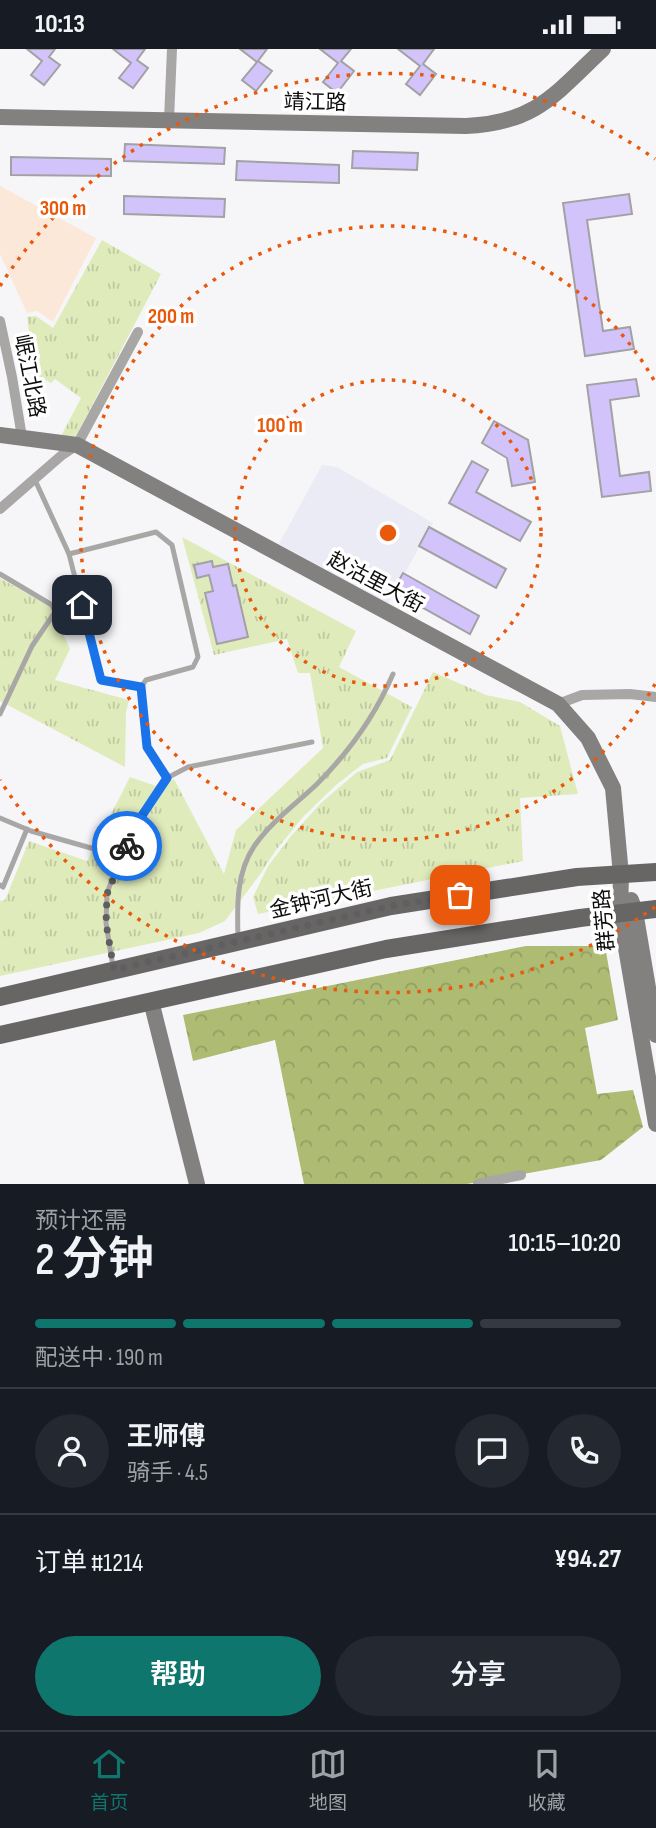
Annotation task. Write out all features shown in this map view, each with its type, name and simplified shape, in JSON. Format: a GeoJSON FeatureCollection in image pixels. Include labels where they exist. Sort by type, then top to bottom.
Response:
{"type":"FeatureCollection","features":[{"type":"Feature","properties":{"kind":"main road","name":"金钟河大街"},"geometry":{"type":"LineString","coordinates":[[0,997],[391,906],[529,883],[656,872]]}},
{"type":"Feature","properties":{"kind":"main road"},"geometry":{"type":"LineString","coordinates":[[0,1035],[386,949],[656,909]]}},
{"type":"Feature","properties":{"kind":"street"},"geometry":{"type":"LineString","coordinates":[[169,115],[172,49]]}},
{"type":"Feature","properties":{"kind":"street","name":"靖江路"},"geometry":{"type":"LineString","coordinates":[[0,117],[488,117],[526,104],[543,92],[589,49]]}},
{"type":"Feature","properties":{"kind":"street","name":"靖江路"},"geometry":{"type":"LineString","coordinates":[[0,106],[169,115],[486,125],[527,114],[545,103],[603,49]]}},
{"type":"Feature","properties":{"kind":"street","name":"岷江北路"},"geometry":{"type":"LineString","coordinates":[[0,321],[22,437]]}},
{"type":"Feature","properties":{"kind":"street"},"geometry":{"type":"LineString","coordinates":[[0,509],[77,445],[138,332]]}},
{"type":"Feature","properties":{"kind":"street","name":"赵沽里大街"},"geometry":{"type":"LineString","coordinates":[[0,435],[77,445],[558,704],[588,739],[612,788],[621,875]]}},
{"type":"Feature","properties":{"kind":"street"},"geometry":{"type":"LineString","coordinates":[[558,704],[582,695],[629,694],[656,697]]}},
{"type":"Feature","properties":{"kind":"street","name":"群芳路"},"geometry":{"type":"LineString","coordinates":[[621,875],[656,1124]]}},
{"type":"Feature","properties":{"kind":"street","name":"群芳路"},"geometry":{"type":"LineString","coordinates":[[627,912],[656,1035]]}},
{"type":"Feature","properties":{"kind":"street"},"geometry":{"type":"LineString","coordinates":[[151,1001],[197,1184]]}},
{"type":"Feature","properties":{"kind":"street"},"geometry":{"type":"LineString","coordinates":[[478,1184],[521,1175]]}},
{"type":"Feature","properties":{"kind":"lane"},"geometry":{"type":"LineString","coordinates":[[35,479],[69,554],[101,680],[141,687]]}},
{"type":"Feature","properties":{"kind":"lane"},"geometry":{"type":"LineString","coordinates":[[69,554],[156,532],[172,545],[198,657],[193,667],[146,680],[141,687],[147,747],[167,778]]}},
{"type":"Feature","properties":{"kind":"lane"},"geometry":{"type":"LineString","coordinates":[[0,574],[52,605],[55,612],[32,646],[0,714]]}},
{"type":"Feature","properties":{"kind":"lane"},"geometry":{"type":"LineString","coordinates":[[238,941],[237,898],[254,846],[354,743],[372,716],[393,674]]}},
{"type":"Feature","properties":{"kind":"lane"},"geometry":{"type":"LineString","coordinates":[[114,970],[106,923],[107,894],[117,866],[141,817],[167,778],[188,767],[312,742]]}},
{"type":"Feature","properties":{"kind":"lane"},"geometry":{"type":"LineString","coordinates":[[0,818],[98,850],[117,866]]}},
{"type":"Feature","properties":{"kind":"lane"},"geometry":{"type":"LineString","coordinates":[[0,885],[4,887],[27,829]]}},
{"type":"Feature","properties":{"kind":"shaded area"},"geometry":{"type":"Polygon","coordinates":[[[0,186],[96,238],[53,322],[37,311],[27,313],[0,254],[0,186]]]}},
{"type":"Feature","properties":{"kind":"shaded area"},"geometry":{"type":"Polygon","coordinates":[[[322,465],[337,467],[433,523],[388,603],[279,544],[322,465]]]}},
{"type":"Feature","properties":{"kind":"green space"},"geometry":{"type":"Polygon","coordinates":[[[102,240],[161,274],[76,436],[60,438],[81,398],[55,379],[51,383],[34,374],[27,317],[36,316],[53,328],[102,240]]]}},
{"type":"Feature","properties":{"kind":"green space"},"geometry":{"type":"Polygon","coordinates":[[[182,537],[356,631],[339,667],[412,707],[387,758],[363,764],[304,816],[225,921],[199,933],[0,976],[0,901],[5,900],[29,841],[87,861],[130,777],[156,786],[174,779],[224,874],[236,830],[323,748],[310,673],[298,673],[287,639],[214,655],[182,537]]]}},
{"type":"Feature","properties":{"kind":"green space"},"geometry":{"type":"Polygon","coordinates":[[[0,578],[51,607],[70,649],[55,680],[129,700],[126,712],[125,767],[0,701],[0,578]]]}},
{"type":"Feature","properties":{"kind":"green space"},"geometry":{"type":"Polygon","coordinates":[[[433,672],[486,695],[520,702],[560,726],[578,794],[520,798],[523,861],[258,914],[253,897],[268,866],[321,803],[357,772],[390,760],[433,672]]]}},
{"type":"Feature","properties":{"kind":"green space"},"geometry":{"type":"Polygon","coordinates":[[[526,946],[605,946],[618,1020],[585,1028],[597,1094],[633,1090],[643,1127],[601,1160],[467,1184],[304,1184],[275,1040],[193,1061],[183,1015],[526,946]]]}},
{"type":"Feature","properties":{"kind":"building"},"geometry":{"type":"Polygon","coordinates":[[[27,49],[55,49],[49,57],[60,65],[44,85],[31,75],[42,61],[27,49]]]}},
{"type":"Feature","properties":{"kind":"building"},"geometry":{"type":"Polygon","coordinates":[[[113,49],[145,49],[137,60],[148,68],[133,88],[119,78],[131,63],[113,49]]]}},
{"type":"Feature","properties":{"kind":"building"},"geometry":{"type":"Polygon","coordinates":[[[240,49],[267,49],[258,61],[272,71],[256,91],[242,80],[257,62],[240,49]]]}},
{"type":"Feature","properties":{"kind":"building"},"geometry":{"type":"Polygon","coordinates":[[[320,49],[351,49],[341,61],[354,71],[337,93],[323,82],[338,63],[320,49]]]}},
{"type":"Feature","properties":{"kind":"building"},"geometry":{"type":"Polygon","coordinates":[[[398,49],[434,49],[423,64],[436,74],[420,95],[406,84],[420,66],[398,49]]]}},
{"type":"Feature","properties":{"kind":"building"},"geometry":{"type":"Polygon","coordinates":[[[125,144],[225,148],[224,164],[124,161],[125,144]]]}},
{"type":"Feature","properties":{"kind":"building"},"geometry":{"type":"Polygon","coordinates":[[[353,151],[418,153],[417,170],[352,168],[353,151]]]}},
{"type":"Feature","properties":{"kind":"building"},"geometry":{"type":"Polygon","coordinates":[[[11,157],[111,159],[111,176],[11,175],[11,157]]]}},
{"type":"Feature","properties":{"kind":"building"},"geometry":{"type":"Polygon","coordinates":[[[237,161],[339,165],[339,183],[236,180],[237,161]]]}},
{"type":"Feature","properties":{"kind":"building"},"geometry":{"type":"Polygon","coordinates":[[[629,194],[632,214],[587,220],[603,331],[630,327],[634,349],[585,356],[563,203],[629,194]]]}},
{"type":"Feature","properties":{"kind":"building"},"geometry":{"type":"Polygon","coordinates":[[[124,196],[225,199],[224,217],[124,214],[124,196]]]}},
{"type":"Feature","properties":{"kind":"building"},"geometry":{"type":"Polygon","coordinates":[[[636,379],[639,396],[610,400],[620,476],[649,472],[651,491],[602,497],[587,385],[636,379]]]}},
{"type":"Feature","properties":{"kind":"building"},"geometry":{"type":"Polygon","coordinates":[[[494,421],[528,440],[535,482],[512,486],[507,458],[482,443],[494,421]]]}},
{"type":"Feature","properties":{"kind":"building"},"geometry":{"type":"Polygon","coordinates":[[[472,461],[488,470],[476,492],[531,522],[520,541],[449,503],[472,461]]]}},
{"type":"Feature","properties":{"kind":"building"},"geometry":{"type":"Polygon","coordinates":[[[429,527],[506,569],[496,588],[419,546],[429,527]]]}},
{"type":"Feature","properties":{"kind":"building"},"geometry":{"type":"Polygon","coordinates":[[[212,561],[213,567],[228,564],[233,586],[236,585],[248,637],[217,644],[205,593],[213,591],[209,575],[197,578],[194,565],[212,561]]]}},
{"type":"Feature","properties":{"kind":"building"},"geometry":{"type":"Polygon","coordinates":[[[403,573],[479,616],[470,634],[393,591],[403,573]]]}},
{"type":"Feature","properties":{"kind":"way so far"},"geometry":{"type":"LineString","coordinates":[[127,846],[107,894],[106,923],[114,970],[391,906],[460,895]]}},
{"type":"Feature","properties":{"kind":"route"},"geometry":{"type":"LineString","coordinates":[[82,605],[101,680],[141,687],[147,747],[167,778],[141,817],[127,846]]}}]}
